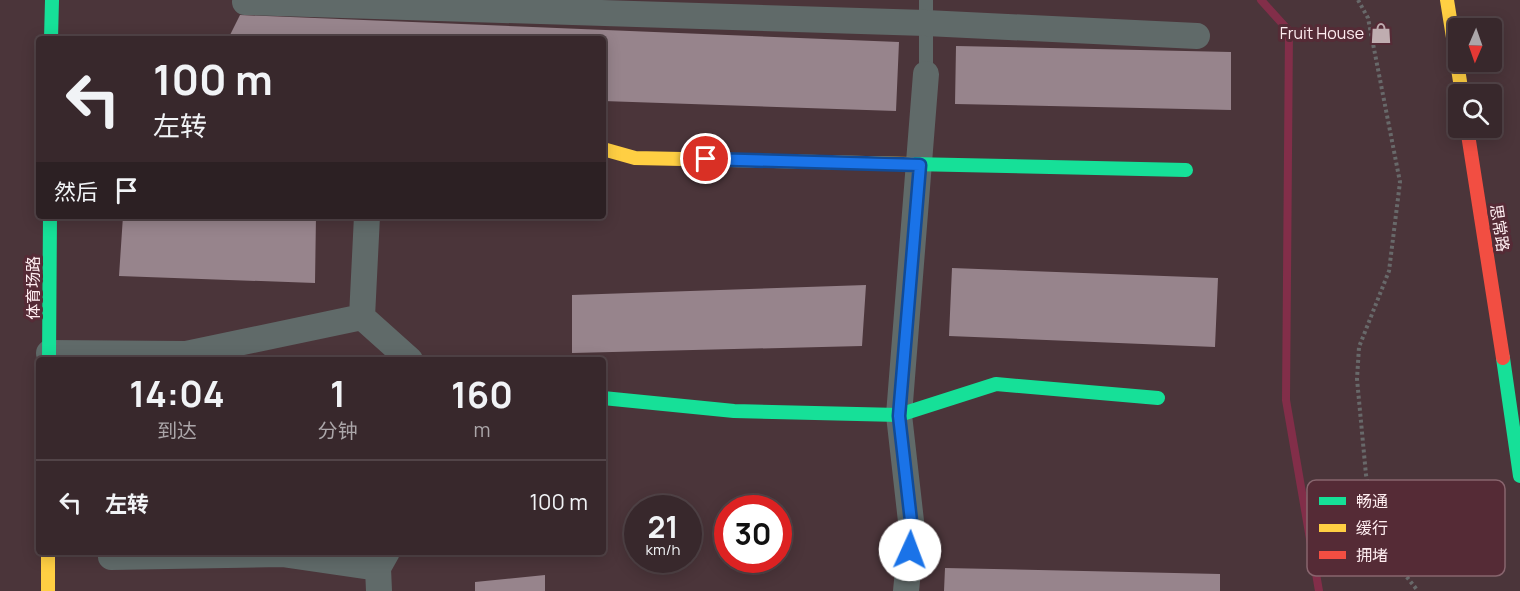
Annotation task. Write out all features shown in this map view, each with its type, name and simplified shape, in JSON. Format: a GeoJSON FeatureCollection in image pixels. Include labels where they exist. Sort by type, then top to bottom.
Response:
{"type":"FeatureCollection","features":[{"type":"Feature","properties":{"kind":"street"},"geometry":{"type":"LineString","coordinates":[[51,36],[52,0]]}},
{"type":"Feature","properties":{"kind":"street"},"geometry":{"type":"LineString","coordinates":[[1447,0],[1460,84]]}},
{"type":"Feature","properties":{"kind":"street"},"geometry":{"type":"LineString","coordinates":[[245,2],[926,12],[1197,36]]}},
{"type":"Feature","properties":{"kind":"street"},"geometry":{"type":"LineString","coordinates":[[906,591],[912,530],[899,416],[926,74]]}},
{"type":"Feature","properties":{"kind":"street","name":"思常路"},"geometry":{"type":"LineString","coordinates":[[1469,138],[1520,476]]}},
{"type":"Feature","properties":{"kind":"street"},"geometry":{"type":"LineString","coordinates":[[606,150],[635,158],[1186,170]]}},
{"type":"Feature","properties":{"kind":"street","name":"体育场路"},"geometry":{"type":"LineString","coordinates":[[49,357],[50,219]]}},
{"type":"Feature","properties":{"kind":"street"},"geometry":{"type":"LineString","coordinates":[[362,317],[367,219]]}},
{"type":"Feature","properties":{"kind":"street"},"geometry":{"type":"LineString","coordinates":[[49,357],[186,354],[362,317]]}},
{"type":"Feature","properties":{"kind":"street"},"geometry":{"type":"LineString","coordinates":[[362,317],[407,357]]}},
{"type":"Feature","properties":{"kind":"street"},"geometry":{"type":"LineString","coordinates":[[606,398],[734,411],[899,416],[996,384],[1158,398]]}},
{"type":"Feature","properties":{"kind":"street"},"geometry":{"type":"LineString","coordinates":[[48,555],[48,591]]}},
{"type":"Feature","properties":{"kind":"street"},"geometry":{"type":"LineString","coordinates":[[111,557],[225,555]]}},
{"type":"Feature","properties":{"kind":"street"},"geometry":{"type":"LineString","coordinates":[[288,555],[382,570]]}},
{"type":"Feature","properties":{"kind":"lane"},"geometry":{"type":"LineString","coordinates":[[926,12],[926,74]]}},
{"type":"Feature","properties":{"kind":"path"},"geometry":{"type":"LineString","coordinates":[[1358,0],[1368,18],[1400,182],[1389,271],[1359,347],[1357,379],[1367,480]]}},
{"type":"Feature","properties":{"kind":"path"},"geometry":{"type":"LineString","coordinates":[[1406,576],[1418,591]]}},
{"type":"Feature","properties":{"kind":"building"},"geometry":{"type":"Polygon","coordinates":[[[240,15],[899,42],[896,111],[606,101],[606,36],[230,36],[240,15]]]}},
{"type":"Feature","properties":{"kind":"building"},"geometry":{"type":"Polygon","coordinates":[[[956,46],[1231,52],[1231,110],[955,104],[956,46]]]}},
{"type":"Feature","properties":{"kind":"building"},"geometry":{"type":"Polygon","coordinates":[[[123,219],[316,219],[315,283],[119,276],[123,219]]]}},
{"type":"Feature","properties":{"kind":"building"},"geometry":{"type":"Polygon","coordinates":[[[952,268],[1218,278],[1215,347],[949,336],[952,268]]]}},
{"type":"Feature","properties":{"kind":"building"},"geometry":{"type":"Polygon","coordinates":[[[866,285],[862,346],[572,353],[572,295],[866,285]]]}},
{"type":"Feature","properties":{"kind":"building"},"geometry":{"type":"Polygon","coordinates":[[[945,568],[1220,574],[1220,591],[944,591],[945,568]]]}},
{"type":"Feature","properties":{"kind":"building"},"geometry":{"type":"Polygon","coordinates":[[[545,575],[545,591],[475,591],[475,582],[545,575]]]}},
{"type":"Feature","properties":{"kind":"waterway"},"geometry":{"type":"LineString","coordinates":[[1261,0],[1289,31],[1286,400],[1307,522]]}},
{"type":"Feature","properties":{"kind":"waterway"},"geometry":{"type":"LineString","coordinates":[[1316,576],[1319,591]]}},
{"type":"Feature","properties":{"kind":"traffic: fast"},"geometry":{"type":"LineString","coordinates":[[51,36],[52,0]]}},
{"type":"Feature","properties":{"kind":"traffic: fast"},"geometry":{"type":"LineString","coordinates":[[911,164],[1186,170]]}},
{"type":"Feature","properties":{"kind":"traffic: fast"},"geometry":{"type":"LineString","coordinates":[[49,357],[50,219]]}},
{"type":"Feature","properties":{"kind":"traffic: fast"},"geometry":{"type":"LineString","coordinates":[[1503,358],[1520,476]]}},
{"type":"Feature","properties":{"kind":"traffic: fast"},"geometry":{"type":"LineString","coordinates":[[606,398],[734,411],[899,415],[996,384],[1158,398]]}},
{"type":"Feature","properties":{"kind":"traffic: slow"},"geometry":{"type":"LineString","coordinates":[[1447,0],[1460,84]]}},
{"type":"Feature","properties":{"kind":"traffic: slow"},"geometry":{"type":"LineString","coordinates":[[606,150],[635,158],[911,164]]}},
{"type":"Feature","properties":{"kind":"traffic: slow"},"geometry":{"type":"LineString","coordinates":[[48,555],[48,591]]}},
{"type":"Feature","properties":{"kind":"traffic: jam"},"geometry":{"type":"LineString","coordinates":[[1469,138],[1503,358]]}},
{"type":"Feature","properties":{"kind":"place","name":"Fruit House"},"geometry":{"type":"Point","coordinates":[1381,33]}},
{"type":"Feature","properties":{"kind":"route"},"geometry":{"type":"LineString","coordinates":[[706,159],[920,165],[899,416],[912,530],[910,550]]}}]}
